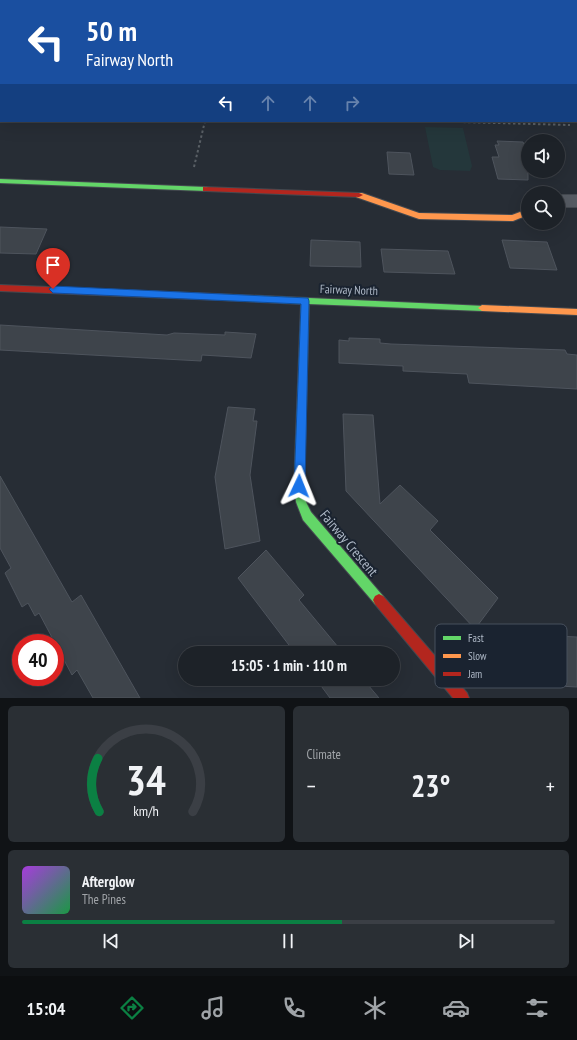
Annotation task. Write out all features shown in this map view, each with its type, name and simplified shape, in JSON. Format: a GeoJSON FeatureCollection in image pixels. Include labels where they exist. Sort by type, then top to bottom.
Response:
{"type":"FeatureCollection","features":[{"type":"Feature","properties":{"kind":"street"},"geometry":{"type":"LineString","coordinates":[[464,0],[495,0]]}},
{"type":"Feature","properties":{"kind":"street"},"geometry":{"type":"LineString","coordinates":[[0,181],[358,195],[419,216],[513,218],[521,215]]}},
{"type":"Feature","properties":{"kind":"street"},"geometry":{"type":"LineString","coordinates":[[565,201],[577,201]]}},
{"type":"Feature","properties":{"kind":"street","name":"Fairway North"},"geometry":{"type":"LineString","coordinates":[[0,288],[577,312]]}},
{"type":"Feature","properties":{"kind":"street","name":"Fairway Crescent"},"geometry":{"type":"LineString","coordinates":[[305,301],[299,486],[301,502],[308,516],[435,666]]}},
{"type":"Feature","properties":{"kind":"street","name":"Fairway Crescent"},"geometry":{"type":"LineString","coordinates":[[454,688],[462,698]]}},
{"type":"Feature","properties":{"kind":"path"},"geometry":{"type":"LineString","coordinates":[[189,188],[205,122]]}},
{"type":"Feature","properties":{"kind":"path"},"geometry":{"type":"LineString","coordinates":[[488,122],[577,125]]}},
{"type":"Feature","properties":{"kind":"green space"},"geometry":{"type":"Polygon","coordinates":[[[425,127],[463,128],[472,166],[470,171],[440,170],[433,167],[425,127]]]}},
{"type":"Feature","properties":{"kind":"building"},"geometry":{"type":"Polygon","coordinates":[[[497,141],[521,142],[521,178],[528,178],[528,180],[498,179],[492,157],[499,157],[495,145],[499,145],[497,141]]]}},
{"type":"Feature","properties":{"kind":"building"},"geometry":{"type":"Polygon","coordinates":[[[387,152],[410,153],[414,175],[389,174],[387,152]]]}},
{"type":"Feature","properties":{"kind":"building"},"geometry":{"type":"Polygon","coordinates":[[[0,227],[47,229],[36,254],[0,253],[0,227]]]}},
{"type":"Feature","properties":{"kind":"building"},"geometry":{"type":"Polygon","coordinates":[[[311,240],[360,242],[361,267],[310,266],[311,240]]]}},
{"type":"Feature","properties":{"kind":"building"},"geometry":{"type":"Polygon","coordinates":[[[502,240],[547,242],[557,270],[510,268],[502,240]]]}},
{"type":"Feature","properties":{"kind":"building"},"geometry":{"type":"Polygon","coordinates":[[[381,249],[448,251],[455,274],[384,272],[381,249]]]}},
{"type":"Feature","properties":{"kind":"building"},"geometry":{"type":"Polygon","coordinates":[[[0,325],[167,335],[174,333],[225,335],[225,332],[256,334],[251,358],[202,355],[201,361],[0,350],[0,325]]]}},
{"type":"Feature","properties":{"kind":"building"},"geometry":{"type":"Polygon","coordinates":[[[349,338],[380,339],[380,343],[391,344],[565,350],[567,354],[577,355],[577,389],[469,383],[467,374],[403,371],[403,366],[339,363],[339,340],[349,341],[349,338]]]}},
{"type":"Feature","properties":{"kind":"building"},"geometry":{"type":"Polygon","coordinates":[[[228,407],[255,409],[253,421],[257,421],[250,475],[260,541],[225,549],[215,477],[228,407]]]}},
{"type":"Feature","properties":{"kind":"building"},"geometry":{"type":"Polygon","coordinates":[[[343,414],[373,415],[380,504],[400,485],[438,521],[430,530],[498,598],[479,624],[470,624],[346,491],[343,414]]]}},
{"type":"Feature","properties":{"kind":"building"},"geometry":{"type":"Polygon","coordinates":[[[0,476],[72,602],[81,595],[140,698],[93,698],[77,670],[72,675],[64,660],[64,634],[50,634],[39,613],[35,616],[28,603],[22,607],[5,573],[11,568],[0,548],[0,476]]]}},
{"type":"Feature","properties":{"kind":"building"},"geometry":{"type":"Polygon","coordinates":[[[266,550],[304,595],[299,600],[337,646],[290,646],[238,578],[266,550]]]}},
{"type":"Feature","properties":{"kind":"building"},"geometry":{"type":"Polygon","coordinates":[[[567,637],[577,637],[577,687],[567,686],[567,637]]]}},
{"type":"Feature","properties":{"kind":"building"},"geometry":{"type":"Polygon","coordinates":[[[321,686],[369,686],[379,698],[330,698],[321,686]]]}},
{"type":"Feature","properties":{"kind":"traffic: fast"},"geometry":{"type":"LineString","coordinates":[[0,181],[206,189]]}},
{"type":"Feature","properties":{"kind":"traffic: fast"},"geometry":{"type":"LineString","coordinates":[[218,297],[482,308]]}},
{"type":"Feature","properties":{"kind":"traffic: fast"},"geometry":{"type":"LineString","coordinates":[[305,301],[299,486],[301,502],[307,516],[379,600]]}},
{"type":"Feature","properties":{"kind":"traffic: slow"},"geometry":{"type":"LineString","coordinates":[[359,195],[419,216],[513,218],[521,215]]}},
{"type":"Feature","properties":{"kind":"traffic: slow"},"geometry":{"type":"LineString","coordinates":[[482,308],[577,312]]}},
{"type":"Feature","properties":{"kind":"traffic: jam"},"geometry":{"type":"LineString","coordinates":[[206,189],[359,195]]}},
{"type":"Feature","properties":{"kind":"traffic: jam"},"geometry":{"type":"LineString","coordinates":[[0,288],[218,297]]}},
{"type":"Feature","properties":{"kind":"traffic: jam"},"geometry":{"type":"LineString","coordinates":[[379,600],[435,666]]}},
{"type":"Feature","properties":{"kind":"traffic: jam"},"geometry":{"type":"LineString","coordinates":[[454,688],[462,698]]}},
{"type":"Feature","properties":{"kind":"route"},"geometry":{"type":"LineString","coordinates":[[53,289],[305,301],[299,486]]}}]}
